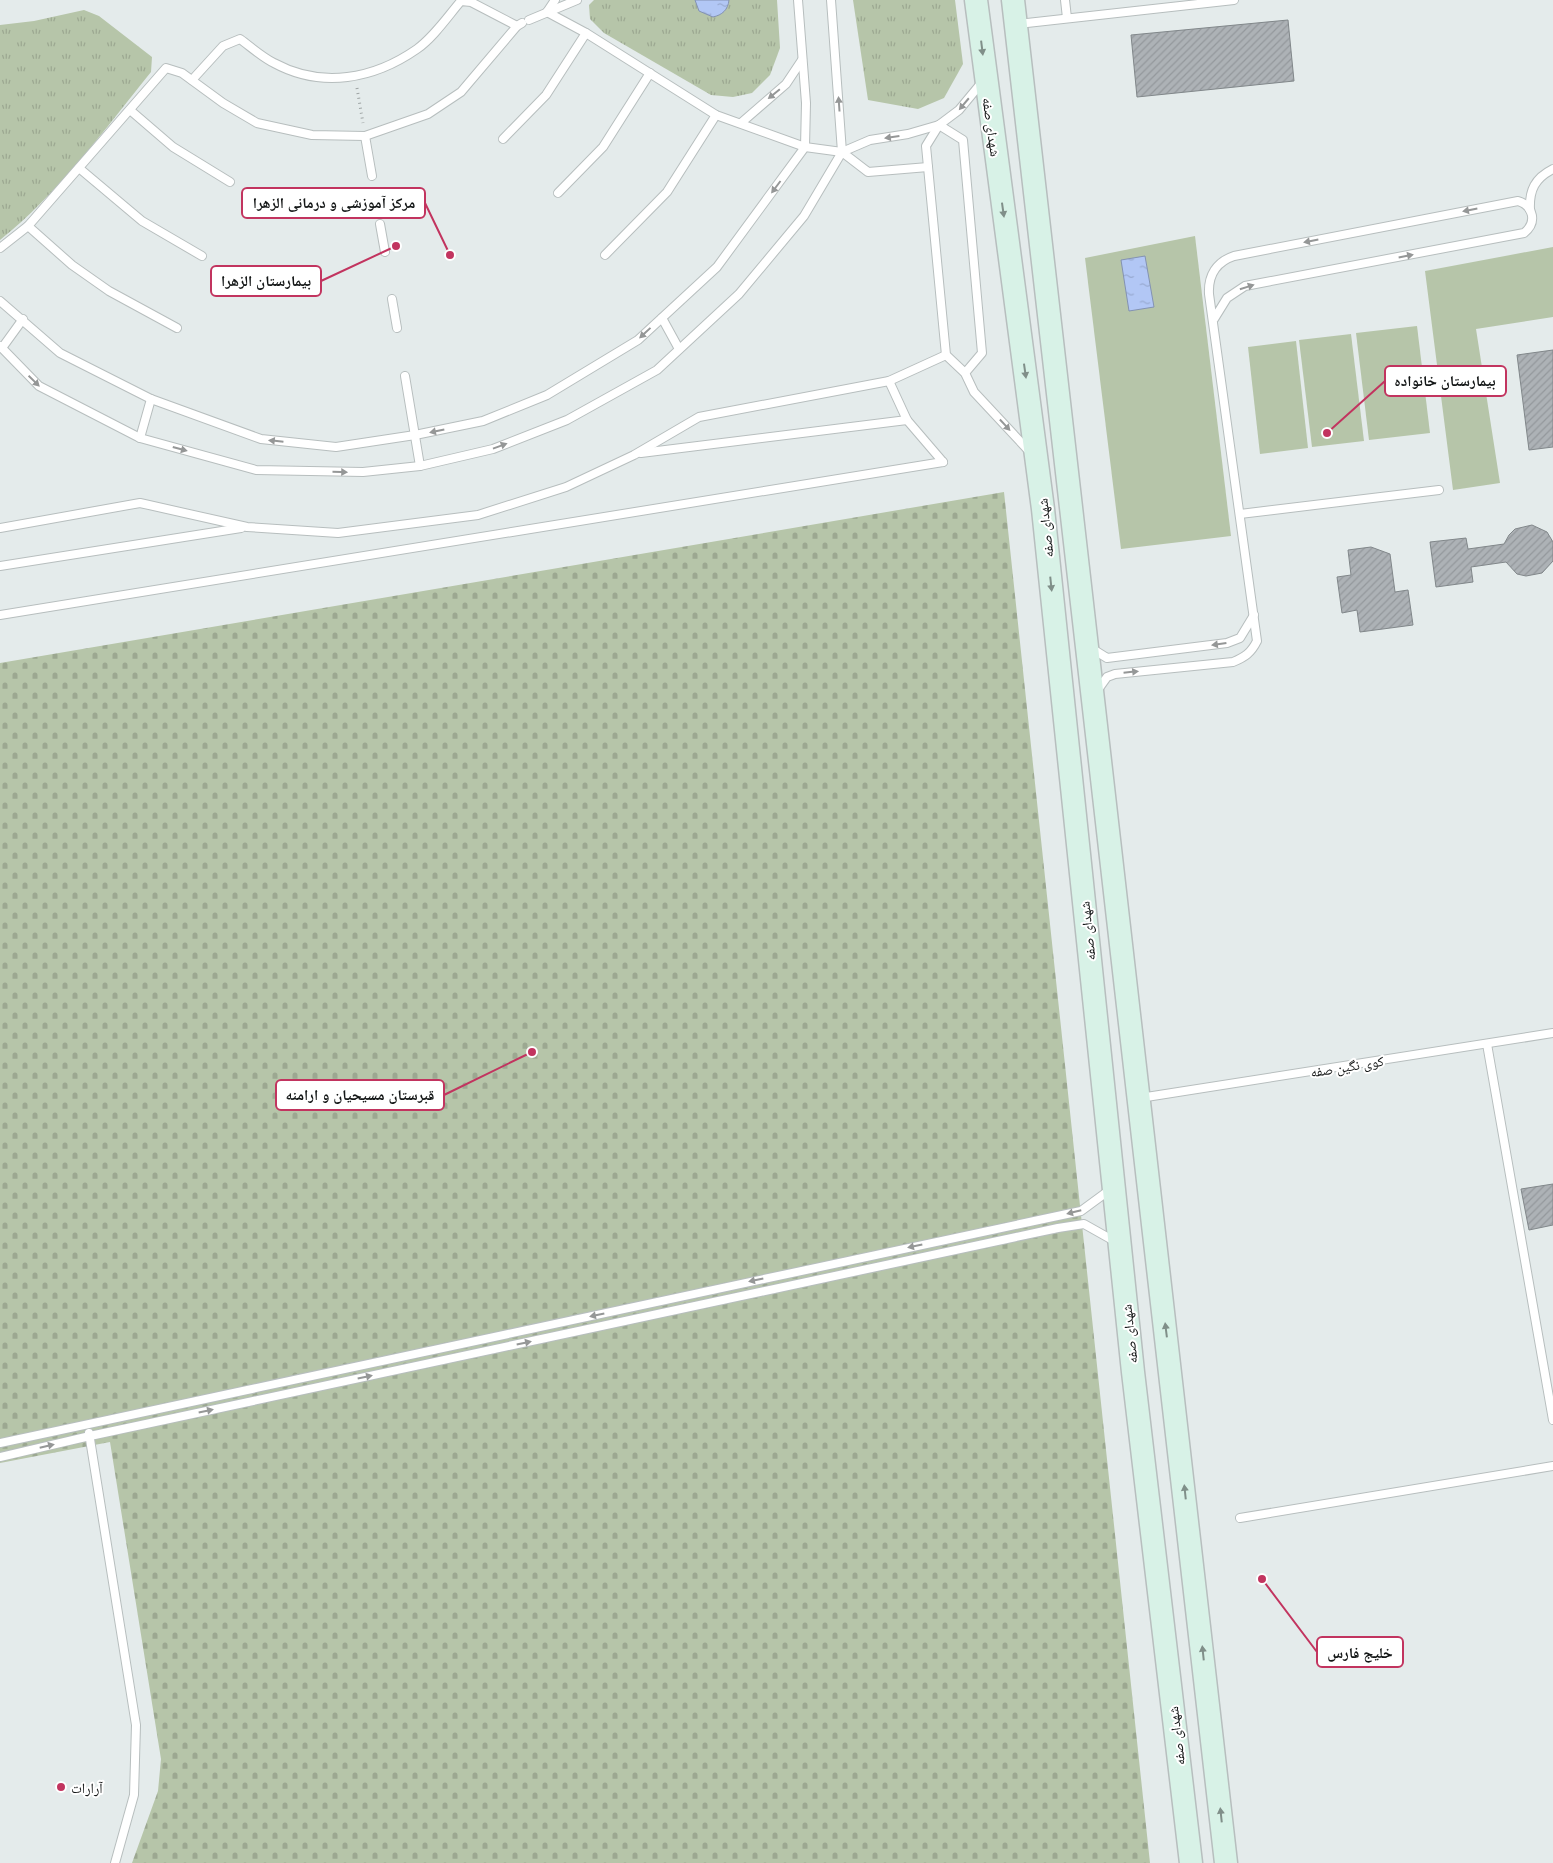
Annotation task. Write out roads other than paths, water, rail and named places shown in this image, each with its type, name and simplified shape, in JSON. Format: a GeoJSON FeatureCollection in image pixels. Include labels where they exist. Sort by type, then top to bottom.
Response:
{"type":"FeatureCollection","features":[{"type":"Feature","properties":{"kind":"main road","name":"شهدای صفه"},"geometry":{"type":"LineString","coordinates":[[976,0],[1036,459],[1151,1526],[1191,1863]]}},
{"type":"Feature","properties":{"kind":"main road"},"geometry":{"type":"LineString","coordinates":[[1013,0],[1089,645],[1226,1863]]}},
{"type":"Feature","properties":{"kind":"main road"},"geometry":{"type":"LineString","coordinates":[[1151,1526],[1188,1522]]}},
{"type":"Feature","properties":{"kind":"lane"},"geometry":{"type":"LineString","coordinates":[[547,12],[556,0]]}},
{"type":"Feature","properties":{"kind":"lane"},"geometry":{"type":"LineString","coordinates":[[0,248],[28,226],[166,68],[182,73],[223,103],[257,123],[312,135],[365,136],[428,114],[461,92],[522,23],[577,0]]}},
{"type":"Feature","properties":{"kind":"lane"},"geometry":{"type":"LineString","coordinates":[[0,301],[60,353],[151,399],[261,439],[336,447],[415,435],[483,421],[547,394],[638,340],[717,267],[806,147],[798,0]]}},
{"type":"Feature","properties":{"kind":"lane"},"geometry":{"type":"LineString","coordinates":[[23,319],[1,347],[39,386],[140,438],[256,470],[363,472],[420,466],[493,449],[567,420],[657,370],[745,287],[804,216],[842,152],[831,0]]}},
{"type":"Feature","properties":{"kind":"lane"},"geometry":{"type":"LineString","coordinates":[[1065,0],[1067,18]]}},
{"type":"Feature","properties":{"kind":"lane"},"geometry":{"type":"LineString","coordinates":[[1016,24],[1234,0]]}},
{"type":"Feature","properties":{"kind":"lane"},"geometry":{"type":"LineString","coordinates":[[192,80],[223,46],[240,39],[274,63],[313,78],[356,77],[384,68],[418,48],[461,1],[470,2],[522,23]]}},
{"type":"Feature","properties":{"kind":"lane"},"geometry":{"type":"LineString","coordinates":[[547,12],[586,33],[716,114],[806,147],[842,152],[868,172],[928,167]]}},
{"type":"Feature","properties":{"kind":"lane"},"geometry":{"type":"LineString","coordinates":[[503,139],[546,95],[586,33]]}},
{"type":"Feature","properties":{"kind":"lane"},"geometry":{"type":"LineString","coordinates":[[741,123],[786,84],[802,60]]}},
{"type":"Feature","properties":{"kind":"lane"},"geometry":{"type":"LineString","coordinates":[[558,194],[603,147],[650,73]]}},
{"type":"Feature","properties":{"kind":"lane"},"geometry":{"type":"LineString","coordinates":[[842,152],[870,140],[908,134],[939,125],[959,110],[985,78]]}},
{"type":"Feature","properties":{"kind":"lane"},"geometry":{"type":"LineString","coordinates":[[130,110],[173,148],[230,182]]}},
{"type":"Feature","properties":{"kind":"lane"},"geometry":{"type":"LineString","coordinates":[[605,255],[667,192],[716,114]]}},
{"type":"Feature","properties":{"kind":"lane"},"geometry":{"type":"LineString","coordinates":[[939,125],[926,146],[946,355],[965,373],[974,392],[1036,459]]}},
{"type":"Feature","properties":{"kind":"lane"},"geometry":{"type":"LineString","coordinates":[[939,125],[963,140],[982,352],[965,373]]}},
{"type":"Feature","properties":{"kind":"lane"},"geometry":{"type":"LineString","coordinates":[[365,136],[372,176]]}},
{"type":"Feature","properties":{"kind":"lane"},"geometry":{"type":"LineString","coordinates":[[79,168],[142,221],[202,256]]}},
{"type":"Feature","properties":{"kind":"lane"},"geometry":{"type":"LineString","coordinates":[[1214,320],[1227,298],[1245,286],[1524,233],[1532,220],[1530,197],[1534,183],[1553,169]]}},
{"type":"Feature","properties":{"kind":"lane"},"geometry":{"type":"LineString","coordinates":[[1094,697],[1100,685],[1115,674],[1233,662],[1244,658],[1252,651],[1257,641],[1209,294],[1210,277],[1220,263],[1227,258],[1518,201],[1530,210]]}},
{"type":"Feature","properties":{"kind":"lane"},"geometry":{"type":"LineString","coordinates":[[380,224],[385,252]]}},
{"type":"Feature","properties":{"kind":"lane"},"geometry":{"type":"LineString","coordinates":[[28,226],[72,265],[108,291],[177,328]]}},
{"type":"Feature","properties":{"kind":"lane"},"geometry":{"type":"LineString","coordinates":[[392,300],[397,328]]}},
{"type":"Feature","properties":{"kind":"lane"},"geometry":{"type":"LineString","coordinates":[[662,318],[679,349]]}},
{"type":"Feature","properties":{"kind":"lane"},"geometry":{"type":"LineString","coordinates":[[0,528],[140,504],[246,527],[338,533],[478,515],[566,487],[637,454],[699,417],[889,381],[946,355]]}},
{"type":"Feature","properties":{"kind":"lane"},"geometry":{"type":"LineString","coordinates":[[406,376],[420,466]]}},
{"type":"Feature","properties":{"kind":"lane"},"geometry":{"type":"LineString","coordinates":[[0,615],[943,462],[907,420],[889,381]]}},
{"type":"Feature","properties":{"kind":"lane"},"geometry":{"type":"LineString","coordinates":[[140,438],[151,399]]}},
{"type":"Feature","properties":{"kind":"lane"},"geometry":{"type":"LineString","coordinates":[[637,454],[907,420]]}},
{"type":"Feature","properties":{"kind":"lane"},"geometry":{"type":"LineString","coordinates":[[1240,514],[1439,490]]}},
{"type":"Feature","properties":{"kind":"lane"},"geometry":{"type":"LineString","coordinates":[[0,566],[246,527]]}},
{"type":"Feature","properties":{"kind":"lane"},"geometry":{"type":"LineString","coordinates":[[1089,645],[1100,656],[1106,658],[1226,644],[1240,638],[1254,615]]}},
{"type":"Feature","properties":{"kind":"lane","name":"کوی نگین صفه"},"geometry":{"type":"LineString","coordinates":[[1140,1098],[1553,1033]]}},
{"type":"Feature","properties":{"kind":"lane"},"geometry":{"type":"LineString","coordinates":[[1487,1044],[1553,1420]]}},
{"type":"Feature","properties":{"kind":"lane"},"geometry":{"type":"LineString","coordinates":[[0,1443],[1081,1211],[1114,1185]]}},
{"type":"Feature","properties":{"kind":"lane"},"geometry":{"type":"LineString","coordinates":[[0,1457],[1058,1228],[1084,1224],[1120,1244]]}},
{"type":"Feature","properties":{"kind":"lane"},"geometry":{"type":"LineString","coordinates":[[88,1424],[136,1725],[134,1795],[115,1863]]}},
{"type":"Feature","properties":{"kind":"lane"},"geometry":{"type":"LineString","coordinates":[[1240,1518],[1553,1466]]}},
{"type":"Feature","properties":{"kind":"water"},"geometry":{"type":"Polygon","coordinates":[[[695,0],[729,0],[724,12],[713,17],[699,11],[695,0]]]}},
{"type":"Feature","properties":{"kind":"water"},"geometry":{"type":"Polygon","coordinates":[[[1145,256],[1154,307],[1129,311],[1121,260],[1145,256]]]}},
{"type":"Feature","properties":{"kind":"place","name":"بیمارستان الزهرا"},"geometry":{"type":"Point","coordinates":[396,246]}},
{"type":"Feature","properties":{"kind":"place","name":"مرکز آموزشی و درمانی الزهرا"},"geometry":{"type":"Point","coordinates":[450,255]}},
{"type":"Feature","properties":{"kind":"place","name":"بیمارستان خانواده"},"geometry":{"type":"Point","coordinates":[1327,433]}},
{"type":"Feature","properties":{"kind":"place","name":"قبرستان مسیحیان و ارامنه"},"geometry":{"type":"Point","coordinates":[532,1052]}},
{"type":"Feature","properties":{"kind":"place","name":"خلیج فارس"},"geometry":{"type":"Point","coordinates":[1262,1579]}},
{"type":"Feature","properties":{"kind":"place","name":"آرارات"},"geometry":{"type":"Point","coordinates":[61,1787]}}]}
